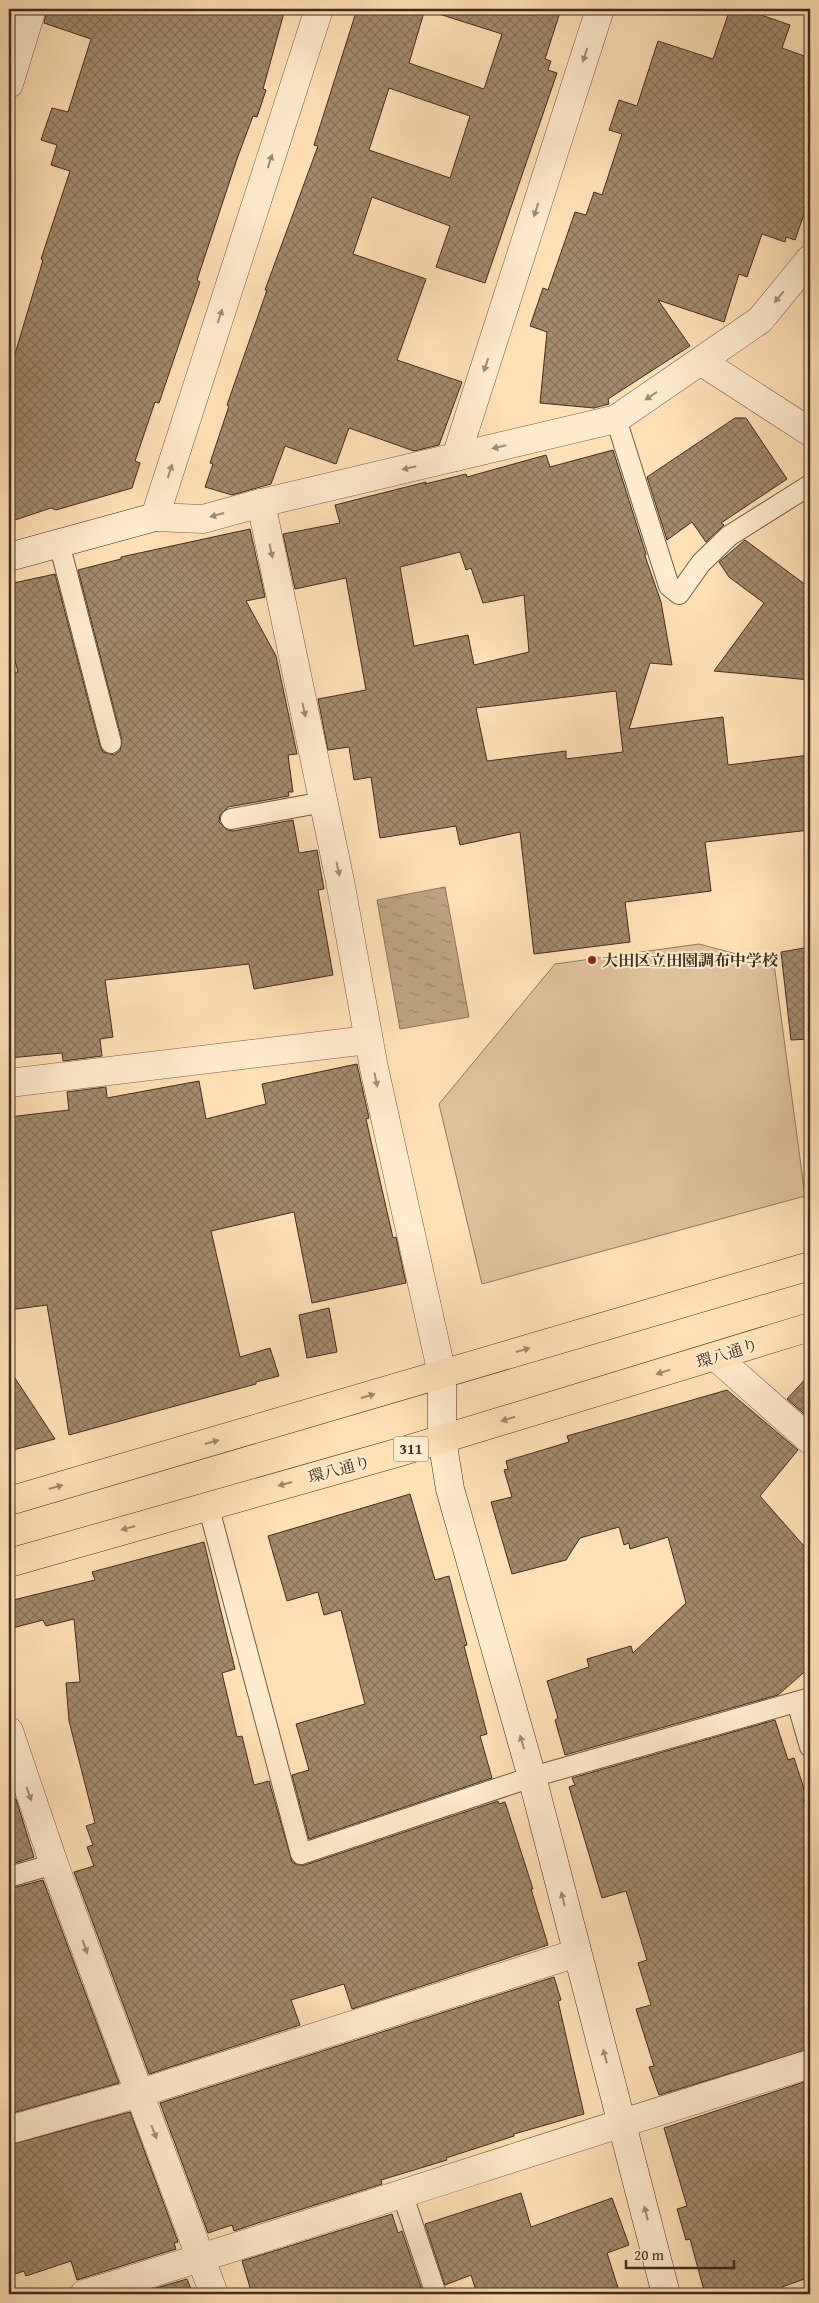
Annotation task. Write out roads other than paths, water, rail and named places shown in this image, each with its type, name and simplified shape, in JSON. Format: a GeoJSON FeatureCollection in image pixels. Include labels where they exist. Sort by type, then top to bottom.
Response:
{"type":"FeatureCollection","features":[{"type":"Feature","properties":{"kind":"main road"},"geometry":{"type":"LineString","coordinates":[[9,1501],[810,1266]]}},
{"type":"Feature","properties":{"kind":"main road","name":"環八通り"},"geometry":{"type":"LineString","coordinates":[[9,1563],[442,1439],[716,1357],[810,1326]]}},
{"type":"Feature","properties":{"kind":"street"},"geometry":{"type":"LineString","coordinates":[[9,84],[32,9]]}},
{"type":"Feature","properties":{"kind":"street"},"geometry":{"type":"LineString","coordinates":[[155,517],[319,9]]}},
{"type":"Feature","properties":{"kind":"street"},"geometry":{"type":"LineString","coordinates":[[456,457],[600,9]]}},
{"type":"Feature","properties":{"kind":"street"},"geometry":{"type":"LineString","coordinates":[[9,557],[155,517],[203,519],[261,503],[616,419],[702,362],[760,320],[810,259]]}},
{"type":"Feature","properties":{"kind":"street"},"geometry":{"type":"LineString","coordinates":[[702,362],[810,432]]}},
{"type":"Feature","properties":{"kind":"street"},"geometry":{"type":"LineString","coordinates":[[261,503],[340,881],[368,1040],[392,1157],[442,1374],[442,1439],[450,1489],[532,1777],[666,2294]]}},
{"type":"Feature","properties":{"kind":"street"},"geometry":{"type":"LineString","coordinates":[[9,1083],[368,1040]]}},
{"type":"Feature","properties":{"kind":"street"},"geometry":{"type":"LineString","coordinates":[[716,1357],[810,1440]]}},
{"type":"Feature","properties":{"kind":"street"},"geometry":{"type":"LineString","coordinates":[[9,1731],[54,1864],[214,2294]]}},
{"type":"Feature","properties":{"kind":"street"},"geometry":{"type":"LineString","coordinates":[[9,2130],[140,2093],[577,1953]]}},
{"type":"Feature","properties":{"kind":"street"},"geometry":{"type":"LineString","coordinates":[[84,2294],[810,2064]]}},
{"type":"Feature","properties":{"kind":"lane"},"geometry":{"type":"LineString","coordinates":[[616,419],[669,586],[679,594],[700,563],[729,536],[810,484]]}},
{"type":"Feature","properties":{"kind":"lane"},"geometry":{"type":"LineString","coordinates":[[59,543],[111,743]]}},
{"type":"Feature","properties":{"kind":"lane"},"geometry":{"type":"LineString","coordinates":[[232,819],[324,802]]}},
{"type":"Feature","properties":{"kind":"lane"},"geometry":{"type":"LineString","coordinates":[[208,1505],[300,1854],[532,1777],[804,1700],[810,1747]]}},
{"type":"Feature","properties":{"kind":"lane"},"geometry":{"type":"LineString","coordinates":[[9,1877],[54,1864]]}},
{"type":"Feature","properties":{"kind":"lane"},"geometry":{"type":"LineString","coordinates":[[402,2193],[436,2294]]}},
{"type":"Feature","properties":{"kind":"water"},"geometry":{"type":"Polygon","coordinates":[[[445,887],[469,1017],[400,1029],[377,900],[445,887]]]}},
{"type":"Feature","properties":{"kind":"place","name":"大田区立田園調布中学校"},"geometry":{"type":"Point","coordinates":[592,960]}}]}
